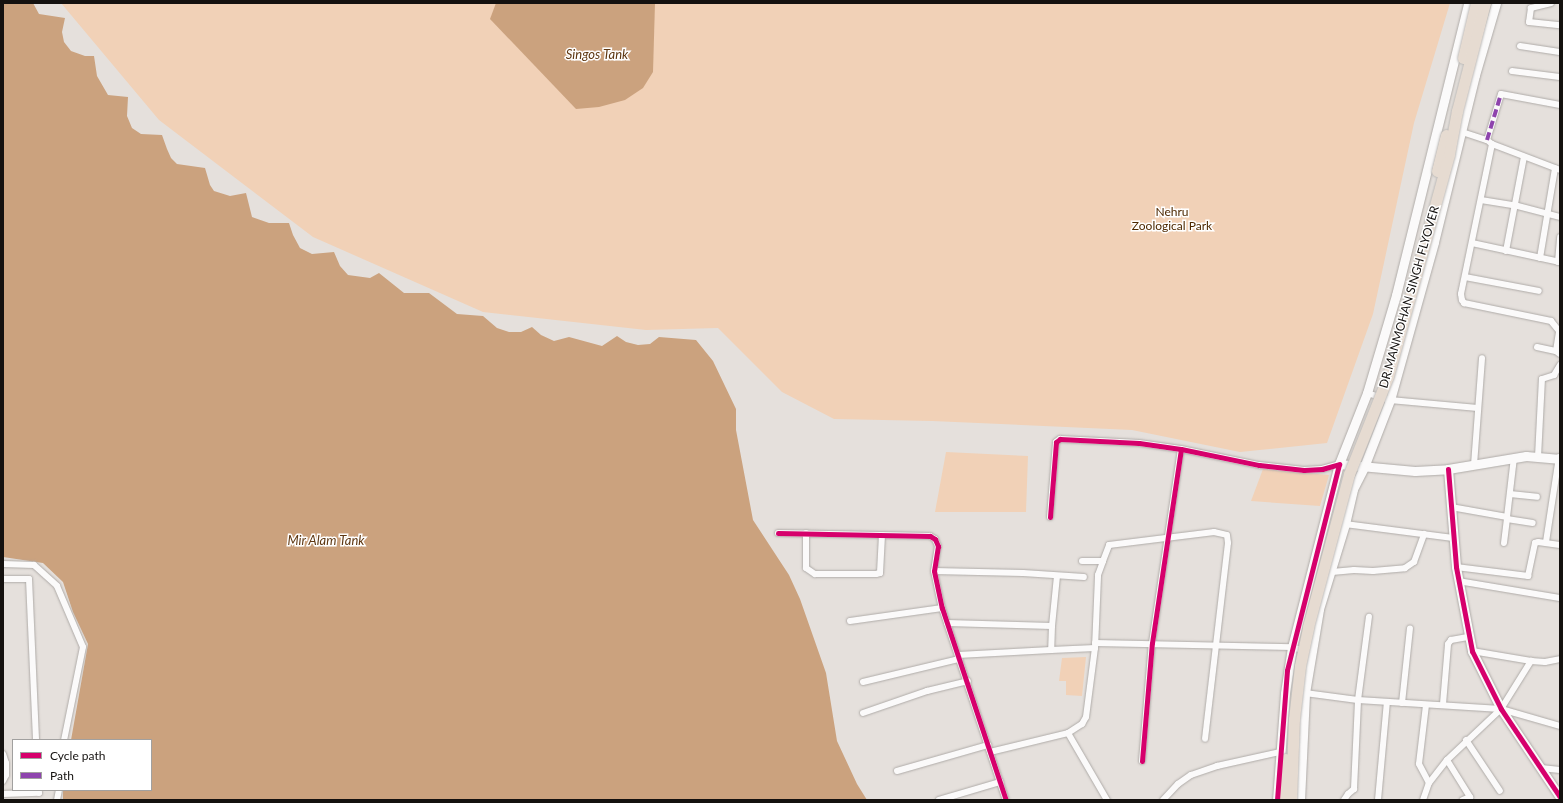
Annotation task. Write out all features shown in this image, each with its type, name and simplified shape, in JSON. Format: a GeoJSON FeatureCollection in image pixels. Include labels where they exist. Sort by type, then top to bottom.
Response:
{"type":"FeatureCollection","features":[{"type":"Feature","properties":{"kind":"highway","name":"DR.MANMOHAN SINGH FLYOVER"},"geometry":{"type":"LineString","coordinates":[[1284,800],[1291,684],[1302,626],[1347,463],[1372,404],[1430,201],[1476,3]]}},
{"type":"Feature","properties":{"kind":"highway","name":"DR.MANMOHAN SINGH FLYOVER"},"geometry":{"type":"LineString","coordinates":[[1291,800],[1294,720],[1300,666],[1308,627],[1349,474],[1388,376],[1449,154],[1457,111],[1486,3]]}},
{"type":"Feature","properties":{"kind":"main road"},"geometry":{"type":"LineString","coordinates":[[1277,800],[1288,670],[1292,647],[1339,464],[1367,393],[1396,295],[1468,3]]}},
{"type":"Feature","properties":{"kind":"main road"},"geometry":{"type":"LineString","coordinates":[[1300,800],[1305,693],[1310,652],[1319,610],[1332,572],[1353,489],[1364,467],[1390,400],[1434,242],[1475,75],[1496,3]]}},
{"type":"Feature","properties":{"kind":"main road"},"geometry":{"type":"LineString","coordinates":[[1451,73],[1475,75]]}},
{"type":"Feature","properties":{"kind":"main road"},"geometry":{"type":"LineString","coordinates":[[1339,464],[1414,471],[1448,469],[1514,457],[1559,458]]}},
{"type":"Feature","properties":{"kind":"main road"},"geometry":{"type":"LineString","coordinates":[[1448,469],[1456,567],[1472,651],[1501,709],[1560,797]]}},
{"type":"Feature","properties":{"kind":"street"},"geometry":{"type":"LineString","coordinates":[[1551,3],[1532,8],[1529,22],[1560,26]]}},
{"type":"Feature","properties":{"kind":"street"},"geometry":{"type":"LineString","coordinates":[[1520,46],[1560,52]]}},
{"type":"Feature","properties":{"kind":"street"},"geometry":{"type":"LineString","coordinates":[[1512,71],[1560,77]]}},
{"type":"Feature","properties":{"kind":"street"},"geometry":{"type":"LineString","coordinates":[[1537,347],[1558,353],[1560,332],[1551,321],[1464,303],[1461,294],[1481,200],[1490,142],[1501,94],[1560,105]]}},
{"type":"Feature","properties":{"kind":"street"},"geometry":{"type":"LineString","coordinates":[[1462,132],[1558,169],[1540,258]]}},
{"type":"Feature","properties":{"kind":"street"},"geometry":{"type":"LineString","coordinates":[[1506,251],[1524,157]]}},
{"type":"Feature","properties":{"kind":"street"},"geometry":{"type":"LineString","coordinates":[[1481,200],[1560,217]]}},
{"type":"Feature","properties":{"kind":"street"},"geometry":{"type":"LineString","coordinates":[[1472,243],[1559,262],[1560,237]]}},
{"type":"Feature","properties":{"kind":"street"},"geometry":{"type":"LineString","coordinates":[[1465,277],[1539,290]]}},
{"type":"Feature","properties":{"kind":"street"},"geometry":{"type":"LineString","coordinates":[[1474,465],[1482,358]]}},
{"type":"Feature","properties":{"kind":"street"},"geometry":{"type":"LineString","coordinates":[[1538,457],[1542,379],[1554,375],[1560,365]]}},
{"type":"Feature","properties":{"kind":"street"},"geometry":{"type":"LineString","coordinates":[[1367,393],[1390,400],[1478,408]]}},
{"type":"Feature","properties":{"kind":"street"},"geometry":{"type":"LineString","coordinates":[[1050,517],[1056,442],[1058,440],[1139,443],[1181,449],[1259,465],[1304,470],[1322,469],[1339,464]]}},
{"type":"Feature","properties":{"kind":"street"},"geometry":{"type":"LineString","coordinates":[[1142,761],[1152,643],[1181,449]]}},
{"type":"Feature","properties":{"kind":"street"},"geometry":{"type":"LineString","coordinates":[[1504,543],[1514,457]]}},
{"type":"Feature","properties":{"kind":"street"},"geometry":{"type":"LineString","coordinates":[[1546,542],[1559,458]]}},
{"type":"Feature","properties":{"kind":"street"},"geometry":{"type":"LineString","coordinates":[[1510,494],[1537,497]]}},
{"type":"Feature","properties":{"kind":"street"},"geometry":{"type":"LineString","coordinates":[[1451,507],[1533,523]]}},
{"type":"Feature","properties":{"kind":"street"},"geometry":{"type":"LineString","coordinates":[[1345,524],[1453,538]]}},
{"type":"Feature","properties":{"kind":"street"},"geometry":{"type":"LineString","coordinates":[[990,752],[1068,733],[1082,724],[1086,716],[1095,646],[1098,575],[1109,545],[1214,532],[1227,535],[1228,543],[1205,739]]}},
{"type":"Feature","properties":{"kind":"street"},"geometry":{"type":"LineString","coordinates":[[778,533],[930,536],[935,538],[938,546],[934,571],[942,608],[958,657],[968,681],[1006,800]]}},
{"type":"Feature","properties":{"kind":"street"},"geometry":{"type":"LineString","coordinates":[[806,533],[806,568],[815,574],[876,574],[880,572],[882,535]]}},
{"type":"Feature","properties":{"kind":"street"},"geometry":{"type":"LineString","coordinates":[[1332,572],[1354,570],[1373,571],[1405,568],[1414,562],[1424,534]]}},
{"type":"Feature","properties":{"kind":"street"},"geometry":{"type":"LineString","coordinates":[[1456,567],[1528,576],[1535,543],[1546,542],[1560,545]]}},
{"type":"Feature","properties":{"kind":"street"},"geometry":{"type":"LineString","coordinates":[[1082,561],[1103,561]]}},
{"type":"Feature","properties":{"kind":"street"},"geometry":{"type":"LineString","coordinates":[[3,564],[34,565],[57,586],[83,647],[64,739]]}},
{"type":"Feature","properties":{"kind":"street"},"geometry":{"type":"LineString","coordinates":[[934,571],[1023,573],[1084,578]]}},
{"type":"Feature","properties":{"kind":"street"},"geometry":{"type":"LineString","coordinates":[[1051,650],[1057,576]]}},
{"type":"Feature","properties":{"kind":"street"},"geometry":{"type":"LineString","coordinates":[[3,579],[29,579],[36,739]]}},
{"type":"Feature","properties":{"kind":"street"},"geometry":{"type":"LineString","coordinates":[[1458,581],[1560,598]]}},
{"type":"Feature","properties":{"kind":"street"},"geometry":{"type":"LineString","coordinates":[[850,621],[942,608]]}},
{"type":"Feature","properties":{"kind":"street"},"geometry":{"type":"LineString","coordinates":[[1344,800],[1354,789],[1358,700],[1369,617]]}},
{"type":"Feature","properties":{"kind":"street"},"geometry":{"type":"LineString","coordinates":[[947,623],[1052,626]]}},
{"type":"Feature","properties":{"kind":"street"},"geometry":{"type":"LineString","coordinates":[[1402,703],[1410,628]]}},
{"type":"Feature","properties":{"kind":"street"},"geometry":{"type":"LineString","coordinates":[[1444,704],[1448,644],[1451,640],[1468,636]]}},
{"type":"Feature","properties":{"kind":"street"},"geometry":{"type":"LineString","coordinates":[[863,682],[958,657],[1095,646],[1152,643],[1292,647],[1310,652]]}},
{"type":"Feature","properties":{"kind":"street"},"geometry":{"type":"LineString","coordinates":[[1472,651],[1530,661],[1545,662],[1560,659]]}},
{"type":"Feature","properties":{"kind":"street"},"geometry":{"type":"LineString","coordinates":[[1423,800],[1429,782],[1447,760],[1466,740],[1501,709],[1530,661]]}},
{"type":"Feature","properties":{"kind":"street"},"geometry":{"type":"LineString","coordinates":[[863,713],[927,691],[968,681]]}},
{"type":"Feature","properties":{"kind":"street"},"geometry":{"type":"LineString","coordinates":[[1305,693],[1358,700],[1426,705],[1444,704],[1501,709],[1560,726]]}},
{"type":"Feature","properties":{"kind":"street"},"geometry":{"type":"LineString","coordinates":[[1378,800],[1387,702]]}},
{"type":"Feature","properties":{"kind":"street"},"geometry":{"type":"LineString","coordinates":[[1426,705],[1419,764],[1429,782]]}},
{"type":"Feature","properties":{"kind":"street"},"geometry":{"type":"LineString","coordinates":[[1068,733],[1107,800]]}},
{"type":"Feature","properties":{"kind":"street"},"geometry":{"type":"LineString","coordinates":[[1466,740],[1500,791]]}},
{"type":"Feature","properties":{"kind":"street"},"geometry":{"type":"LineString","coordinates":[[897,771],[988,745]]}},
{"type":"Feature","properties":{"kind":"street"},"geometry":{"type":"LineString","coordinates":[[1163,800],[1178,784],[1191,775],[1217,766],[1280,752]]}},
{"type":"Feature","properties":{"kind":"street"},"geometry":{"type":"LineString","coordinates":[[3,754],[6,763],[6,775],[3,781]]}},
{"type":"Feature","properties":{"kind":"street"},"geometry":{"type":"LineString","coordinates":[[1447,760],[1470,797],[1463,800]]}},
{"type":"Feature","properties":{"kind":"street"},"geometry":{"type":"LineString","coordinates":[[1541,768],[1560,770]]}},
{"type":"Feature","properties":{"kind":"street"},"geometry":{"type":"LineString","coordinates":[[939,800],[1000,782]]}},
{"type":"Feature","properties":{"kind":"street"},"geometry":{"type":"LineString","coordinates":[[3,794],[39,793],[38,791]]}},
{"type":"Feature","properties":{"kind":"green space","name":"Nehru Zoological Park"},"geometry":{"type":"Polygon","coordinates":[[[61,3],[1450,3],[1414,123],[1373,314],[1327,443],[1240,452],[1132,430],[932,421],[834,419],[782,392],[718,328],[646,330],[483,312],[313,237],[159,120],[61,3]]]}},
{"type":"Feature","properties":{"kind":"green space"},"geometry":{"type":"Polygon","coordinates":[[[946,452],[1028,456],[1026,512],[935,512],[946,452]]]}},
{"type":"Feature","properties":{"kind":"green space"},"geometry":{"type":"Polygon","coordinates":[[[1263,469],[1329,475],[1320,506],[1251,501],[1263,469]]]}},
{"type":"Feature","properties":{"kind":"green space"},"geometry":{"type":"Polygon","coordinates":[[[1086,657],[1082,696],[1066,695],[1066,681],[1059,681],[1062,658],[1086,657]]]}},
{"type":"Feature","properties":{"kind":"water","name":"Mir Alam Tank"},"geometry":{"type":"Polygon","coordinates":[[[3,3],[33,3],[39,14],[65,18],[62,32],[64,42],[71,51],[85,56],[94,56],[97,76],[108,95],[128,97],[127,116],[132,128],[141,134],[162,135],[171,158],[177,164],[205,168],[210,185],[214,191],[230,196],[246,193],[252,217],[269,223],[289,223],[300,248],[312,254],[334,252],[340,266],[348,275],[370,278],[379,273],[404,293],[429,293],[457,314],[483,316],[497,328],[509,332],[521,332],[532,327],[541,335],[554,341],[569,337],[602,346],[617,336],[626,342],[638,345],[650,344],[659,337],[696,340],[713,361],[736,409],[736,430],[753,520],[789,575],[800,599],[826,673],[837,741],[857,784],[867,800],[63,800],[63,791],[152,791],[152,739],[71,739],[88,644],[73,612],[63,582],[43,563],[3,557],[3,3]]]}},
{"type":"Feature","properties":{"kind":"water","name":"Singos Tank"},"geometry":{"type":"Polygon","coordinates":[[[496,3],[655,3],[653,72],[643,88],[625,100],[599,107],[576,109],[490,19],[496,3]]]}},
{"type":"Feature","properties":{"kind":"marked path"},"geometry":{"type":"LineString","coordinates":[[1487,140],[1501,94]]}},
{"type":"Feature","properties":{"kind":"cycle path"},"geometry":{"type":"LineString","coordinates":[[1050,517],[1056,442],[1060,439],[1139,443],[1181,449],[1259,465],[1304,470],[1322,469],[1339,464]]}},
{"type":"Feature","properties":{"kind":"cycle path"},"geometry":{"type":"LineString","coordinates":[[1142,761],[1152,643],[1181,449]]}},
{"type":"Feature","properties":{"kind":"cycle path"},"geometry":{"type":"LineString","coordinates":[[1277,800],[1287,670],[1339,464]]}},
{"type":"Feature","properties":{"kind":"cycle path"},"geometry":{"type":"LineString","coordinates":[[1448,469],[1456,567],[1472,651],[1501,709],[1560,797]]}},
{"type":"Feature","properties":{"kind":"cycle path"},"geometry":{"type":"LineString","coordinates":[[778,533],[930,536],[935,539],[938,546],[934,571],[942,608],[1006,800]]}}]}
